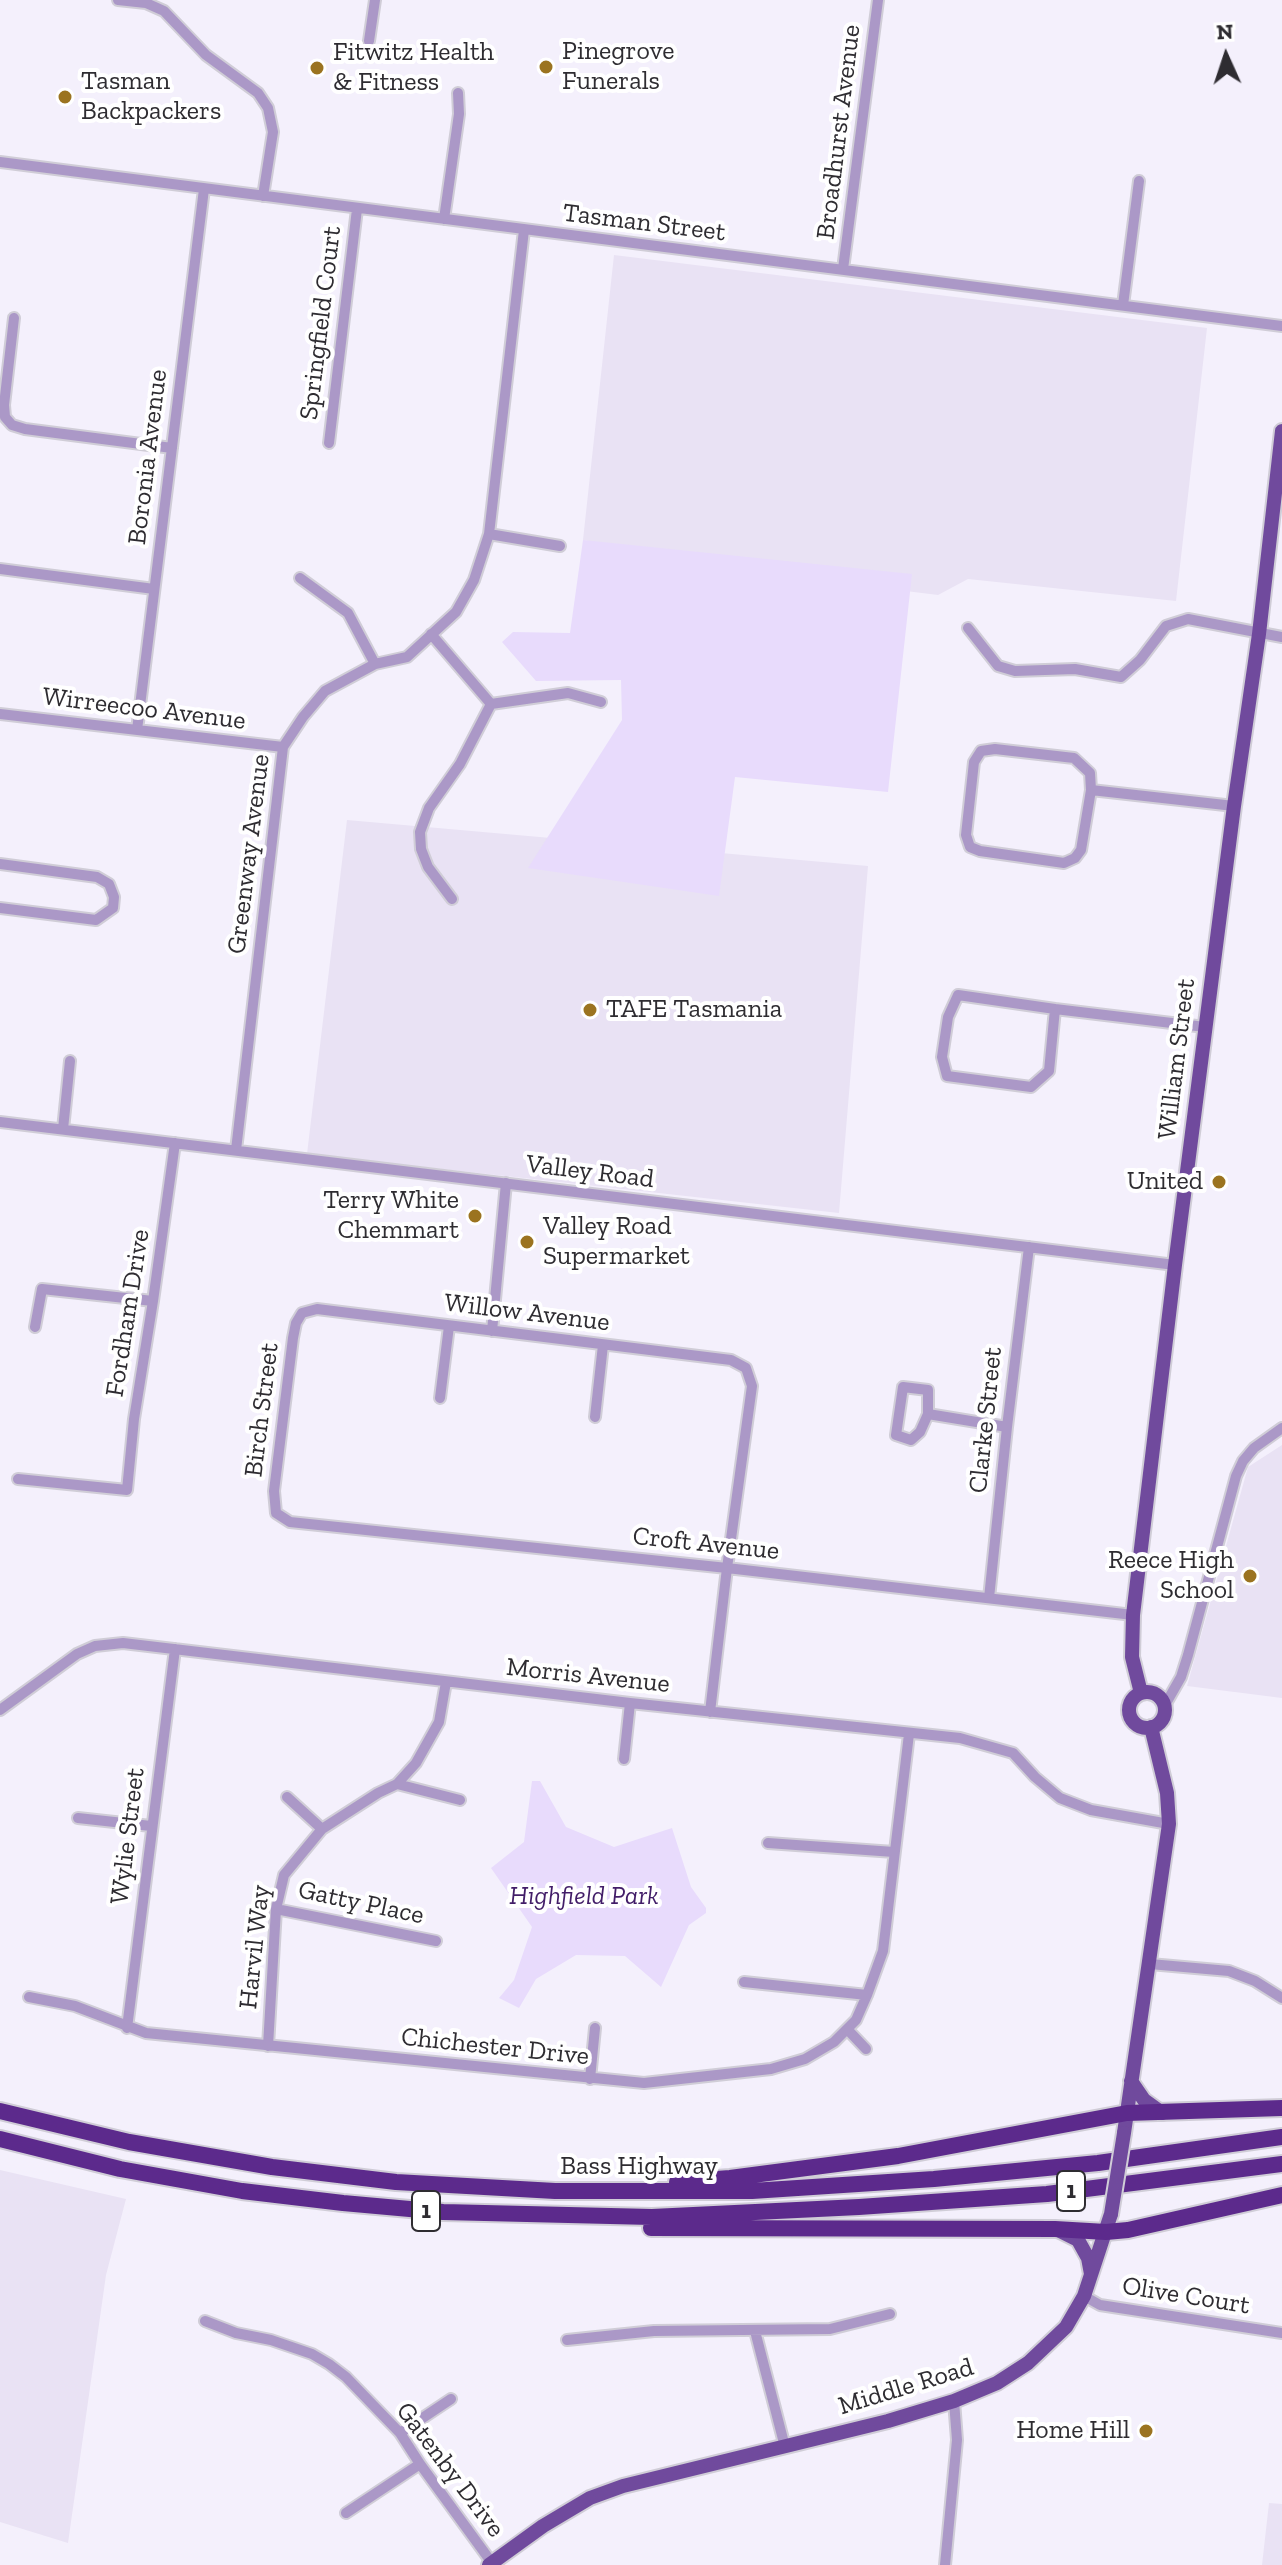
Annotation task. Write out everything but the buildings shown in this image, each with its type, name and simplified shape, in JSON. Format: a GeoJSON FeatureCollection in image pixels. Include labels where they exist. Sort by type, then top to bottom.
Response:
{"type":"FeatureCollection","features":[{"type":"Feature","properties":{"kind":"highway"},"geometry":{"type":"LineString","coordinates":[[555,2191],[730,2178],[898,2156],[1127,2113],[1282,2108]]}},
{"type":"Feature","properties":{"kind":"highway","name":"Bass Highway"},"geometry":{"type":"LineString","coordinates":[[0,2111],[129,2142],[272,2167],[396,2182],[555,2191],[752,2191],[918,2180],[1098,2163],[1282,2137]]}},
{"type":"Feature","properties":{"kind":"highway","name":"Bass Highway"},"geometry":{"type":"LineString","coordinates":[[4,2140],[120,2169],[242,2191],[443,2212],[652,2217],[1047,2194],[1282,2164]]}},
{"type":"Feature","properties":{"kind":"highway"},"geometry":{"type":"LineString","coordinates":[[443,2212],[618,2228],[1055,2229],[1106,2232],[1128,2230],[1282,2195]]}},
{"type":"Feature","properties":{"kind":"main road","name":"William Street"},"geometry":{"type":"LineString","coordinates":[[1141,1693],[1132,1657],[1133,1615],[1205,1027],[1259,634],[1282,431]]}},
{"type":"Feature","properties":{"kind":"main road"},"geometry":{"type":"LineString","coordinates":[[1149,1691],[1158,1695],[1165,1705],[1164,1717],[1157,1725],[1139,1725],[1129,1711],[1132,1699],[1141,1693],[1149,1691]]}},
{"type":"Feature","properties":{"kind":"main road","name":"Middle Road"},"geometry":{"type":"LineString","coordinates":[[491,2564],[543,2526],[590,2498],[634,2483],[888,2421],[954,2401],[997,2383],[1028,2363],[1066,2327],[1084,2296],[1111,2214],[1150,1964],[1169,1824],[1167,1793],[1151,1727]]}},
{"type":"Feature","properties":{"kind":"main road"},"geometry":{"type":"LineString","coordinates":[[1131,2081],[1144,2100],[1162,2113]]}},
{"type":"Feature","properties":{"kind":"main road"},"geometry":{"type":"LineString","coordinates":[[1055,2229],[1078,2240],[1088,2258],[1091,2278]]}},
{"type":"Feature","properties":{"kind":"street"},"geometry":{"type":"LineString","coordinates":[[118,0],[146,3],[164,11],[206,55],[258,93],[268,108],[273,132],[263,196]]}},
{"type":"Feature","properties":{"kind":"street"},"geometry":{"type":"LineString","coordinates":[[369,41],[372,0]]}},
{"type":"Feature","properties":{"kind":"street","name":"Broadhurst Avenue"},"geometry":{"type":"LineString","coordinates":[[843,269],[878,0]]}},
{"type":"Feature","properties":{"kind":"street"},"geometry":{"type":"LineString","coordinates":[[444,219],[459,114],[458,93]]}},
{"type":"Feature","properties":{"kind":"street","name":"Tasman Street"},"geometry":{"type":"LineString","coordinates":[[0,162],[1282,326]]}},
{"type":"Feature","properties":{"kind":"street"},"geometry":{"type":"LineString","coordinates":[[1123,305],[1139,181]]}},
{"type":"Feature","properties":{"kind":"street","name":"Boronia Avenue"},"geometry":{"type":"LineString","coordinates":[[137,730],[204,189]]}},
{"type":"Feature","properties":{"kind":"street","name":"Springfield Court"},"geometry":{"type":"LineString","coordinates":[[329,443],[357,209]]}},
{"type":"Feature","properties":{"kind":"street","name":"Greenway Avenue"},"geometry":{"type":"LineString","coordinates":[[236,1150],[283,747],[325,691],[375,664],[407,657],[456,612],[474,580],[489,534],[524,230]]}},
{"type":"Feature","properties":{"kind":"street"},"geometry":{"type":"LineString","coordinates":[[14,318],[4,405],[5,417],[12,425],[172,448]]}},
{"type":"Feature","properties":{"kind":"street"},"geometry":{"type":"LineString","coordinates":[[489,534],[560,546]]}},
{"type":"Feature","properties":{"kind":"street"},"geometry":{"type":"LineString","coordinates":[[0,569],[154,589]]}},
{"type":"Feature","properties":{"kind":"street"},"geometry":{"type":"LineString","coordinates":[[300,578],[348,613],[375,664]]}},
{"type":"Feature","properties":{"kind":"street"},"geometry":{"type":"LineString","coordinates":[[968,628],[998,666],[1015,671],[1075,669],[1121,677],[1140,660],[1166,626],[1188,619],[1282,637]]}},
{"type":"Feature","properties":{"kind":"street"},"geometry":{"type":"LineString","coordinates":[[431,634],[491,704]]}},
{"type":"Feature","properties":{"kind":"street"},"geometry":{"type":"LineString","coordinates":[[491,704],[568,693],[601,702]]}},
{"type":"Feature","properties":{"kind":"street"},"geometry":{"type":"LineString","coordinates":[[452,899],[428,867],[421,849],[420,832],[429,808],[460,764],[491,704]]}},
{"type":"Feature","properties":{"kind":"street","name":"Wirreecoo Avenue"},"geometry":{"type":"LineString","coordinates":[[0,714],[283,747]]}},
{"type":"Feature","properties":{"kind":"street"},"geometry":{"type":"LineString","coordinates":[[995,749],[1074,758],[1090,773],[1091,790],[1081,850],[1075,858],[1064,863],[970,847],[966,835],[974,762],[981,751],[995,749]]}},
{"type":"Feature","properties":{"kind":"street"},"geometry":{"type":"LineString","coordinates":[[1091,790],[1234,806]]}},
{"type":"Feature","properties":{"kind":"street"},"geometry":{"type":"LineString","coordinates":[[0,864],[97,877],[109,884],[114,897],[113,908],[96,920],[0,908]]}},
{"type":"Feature","properties":{"kind":"street"},"geometry":{"type":"LineString","coordinates":[[1055,1009],[1049,1071],[1031,1087],[947,1076],[942,1057],[948,1017],[958,995],[1205,1027]]}},
{"type":"Feature","properties":{"kind":"street"},"geometry":{"type":"LineString","coordinates":[[63,1129],[70,1061]]}},
{"type":"Feature","properties":{"kind":"street","name":"Valley Road"},"geometry":{"type":"LineString","coordinates":[[0,1122],[1175,1265]]}},
{"type":"Feature","properties":{"kind":"street","name":"Fordham Drive"},"geometry":{"type":"LineString","coordinates":[[18,1479],[127,1490],[134,1419],[175,1143]]}},
{"type":"Feature","properties":{"kind":"street"},"geometry":{"type":"LineString","coordinates":[[492,1331],[506,1183]]}},
{"type":"Feature","properties":{"kind":"street","name":"Clarke Street"},"geometry":{"type":"LineString","coordinates":[[989,1598],[1029,1247]]}},
{"type":"Feature","properties":{"kind":"street"},"geometry":{"type":"LineString","coordinates":[[35,1327],[42,1289],[153,1301]]}},
{"type":"Feature","properties":{"kind":"street","name":"Willow Avenue"},"geometry":{"type":"LineString","coordinates":[[302,1313],[317,1309],[731,1360],[746,1368],[752,1386],[727,1568]]}},
{"type":"Feature","properties":{"kind":"street","name":"Birch Street"},"geometry":{"type":"LineString","coordinates":[[276,1513],[274,1491],[289,1369],[296,1323],[302,1313]]}},
{"type":"Feature","properties":{"kind":"street"},"geometry":{"type":"LineString","coordinates":[[440,1398],[449,1326]]}},
{"type":"Feature","properties":{"kind":"street"},"geometry":{"type":"LineString","coordinates":[[595,1417],[603,1345]]}},
{"type":"Feature","properties":{"kind":"street"},"geometry":{"type":"LineString","coordinates":[[903,1387],[928,1390],[928,1414],[920,1432],[911,1440],[896,1435],[903,1387]]}},
{"type":"Feature","properties":{"kind":"street"},"geometry":{"type":"LineString","coordinates":[[928,1414],[1007,1427]]}},
{"type":"Feature","properties":{"kind":"street"},"geometry":{"type":"LineString","coordinates":[[1165,1705],[1181,1677],[1191,1647],[1236,1476],[1254,1448],[1282,1428]]}},
{"type":"Feature","properties":{"kind":"street","name":"Croft Avenue"},"geometry":{"type":"LineString","coordinates":[[276,1513],[290,1522],[1133,1615]]}},
{"type":"Feature","properties":{"kind":"street"},"geometry":{"type":"LineString","coordinates":[[710,1712],[727,1568]]}},
{"type":"Feature","properties":{"kind":"street","name":"Morris Avenue"},"geometry":{"type":"LineString","coordinates":[[0,1710],[77,1654],[95,1646],[123,1643],[630,1703],[960,1738],[1013,1753],[1060,1798],[1091,1810],[1169,1824]]}},
{"type":"Feature","properties":{"kind":"street","name":"Wylie Street"},"geometry":{"type":"LineString","coordinates":[[127,2028],[175,1649]]}},
{"type":"Feature","properties":{"kind":"street","name":"Harvil Way"},"geometry":{"type":"LineString","coordinates":[[268,2046],[276,1909],[284,1875],[322,1829],[397,1784],[416,1763],[439,1722],[446,1682]]}},
{"type":"Feature","properties":{"kind":"street"},"geometry":{"type":"LineString","coordinates":[[624,1759],[630,1703]]}},
{"type":"Feature","properties":{"kind":"street","name":"Chichester Drive"},"geometry":{"type":"LineString","coordinates":[[29,1997],[75,2006],[146,2033],[590,2079],[644,2083],[771,2069],[805,2059],[834,2042],[856,2020],[883,1951],[909,1734]]}},
{"type":"Feature","properties":{"kind":"street"},"geometry":{"type":"LineString","coordinates":[[397,1784],[460,1800]]}},
{"type":"Feature","properties":{"kind":"street"},"geometry":{"type":"LineString","coordinates":[[287,1797],[322,1829]]}},
{"type":"Feature","properties":{"kind":"street"},"geometry":{"type":"LineString","coordinates":[[78,1818],[151,1826]]}},
{"type":"Feature","properties":{"kind":"street"},"geometry":{"type":"LineString","coordinates":[[768,1843],[894,1852]]}},
{"type":"Feature","properties":{"kind":"street","name":"Gatty Place"},"geometry":{"type":"LineString","coordinates":[[276,1909],[436,1941]]}},
{"type":"Feature","properties":{"kind":"street"},"geometry":{"type":"LineString","coordinates":[[1150,1964],[1229,1971],[1255,1981],[1282,1998]]}},
{"type":"Feature","properties":{"kind":"street"},"geometry":{"type":"LineString","coordinates":[[744,1982],[867,1995]]}},
{"type":"Feature","properties":{"kind":"street"},"geometry":{"type":"LineString","coordinates":[[590,2079],[595,2028]]}},
{"type":"Feature","properties":{"kind":"street"},"geometry":{"type":"LineString","coordinates":[[847,2029],[866,2049]]}},
{"type":"Feature","properties":{"kind":"street","name":"Olive Court"},"geometry":{"type":"LineString","coordinates":[[1084,2296],[1100,2305],[1282,2333]]}},
{"type":"Feature","properties":{"kind":"street"},"geometry":{"type":"LineString","coordinates":[[567,2340],[654,2331],[830,2329],[890,2314]]}},
{"type":"Feature","properties":{"kind":"street","name":"Gatenby Drive"},"geometry":{"type":"LineString","coordinates":[[205,2321],[312,2354],[346,2377],[400,2433],[491,2564]]}},
{"type":"Feature","properties":{"kind":"street"},"geometry":{"type":"LineString","coordinates":[[755,2331],[785,2447]]}},
{"type":"Feature","properties":{"kind":"street"},"geometry":{"type":"LineString","coordinates":[[400,2433],[451,2399]]}},
{"type":"Feature","properties":{"kind":"street"},"geometry":{"type":"LineString","coordinates":[[945,2565],[957,2440],[954,2401]]}},
{"type":"Feature","properties":{"kind":"street"},"geometry":{"type":"LineString","coordinates":[[346,2513],[420,2464]]}},
{"type":"Feature","properties":{"kind":"shaded area"},"geometry":{"type":"Polygon","coordinates":[[[614,255],[1207,328],[1176,601],[968,579],[938,595],[760,573],[583,540],[614,255]]]}},
{"type":"Feature","properties":{"kind":"shaded area","name":"TAFE Tasmania"},"geometry":{"type":"Polygon","coordinates":[[[347,820],[868,866],[839,1213],[307,1154],[347,820]]]}},
{"type":"Feature","properties":{"kind":"shaded area","name":"Reece High School"},"geometry":{"type":"Polygon","coordinates":[[[1282,1445],[1282,1698],[1187,1686],[1248,1467],[1282,1445]]]}},
{"type":"Feature","properties":{"kind":"shaded area"},"geometry":{"type":"Polygon","coordinates":[[[0,2170],[126,2199],[106,2275],[68,2543],[0,2522],[0,2170]]]}},
{"type":"Feature","properties":{"kind":"shaded area"},"geometry":{"type":"Polygon","coordinates":[[[1269,2503],[1282,2504],[1282,2565],[1262,2565],[1269,2503]]]}},
{"type":"Feature","properties":{"kind":"green space"},"geometry":{"type":"Polygon","coordinates":[[[583,540],[912,574],[888,792],[735,777],[719,896],[528,868],[622,720],[621,680],[536,681],[502,642],[513,632],[570,633],[583,540]]]}},
{"type":"Feature","properties":{"kind":"green space","name":"Highfield Park"},"geometry":{"type":"Polygon","coordinates":[[[532,1781],[540,1781],[566,1827],[614,1847],[672,1828],[691,1887],[706,1908],[706,1913],[689,1925],[661,1987],[625,1956],[576,1955],[536,1979],[519,2008],[499,1998],[514,1980],[532,1927],[491,1868],[524,1842],[532,1781]]]}},
{"type":"Feature","properties":{"kind":"place","name":"Pinegrove Funerals"},"geometry":{"type":"Point","coordinates":[546,67]}},
{"type":"Feature","properties":{"kind":"place","name":"Fitwitz Health & Fitness"},"geometry":{"type":"Point","coordinates":[317,68]}},
{"type":"Feature","properties":{"kind":"place","name":"Tasman Backpackers"},"geometry":{"type":"Point","coordinates":[65,97]}},
{"type":"Feature","properties":{"kind":"place","name":"TAFE Tasmania"},"geometry":{"type":"Point","coordinates":[590,1010]}},
{"type":"Feature","properties":{"kind":"place","name":"United"},"geometry":{"type":"Point","coordinates":[1219,1182]}},
{"type":"Feature","properties":{"kind":"place","name":"Terry White Chemmart"},"geometry":{"type":"Point","coordinates":[475,1216]}},
{"type":"Feature","properties":{"kind":"place","name":"Valley Road Supermarket"},"geometry":{"type":"Point","coordinates":[527,1242]}},
{"type":"Feature","properties":{"kind":"place","name":"Reece High School"},"geometry":{"type":"Point","coordinates":[1250,1576]}},
{"type":"Feature","properties":{"kind":"place","name":"Home Hill"},"geometry":{"type":"Point","coordinates":[1146,2431]}}]}
